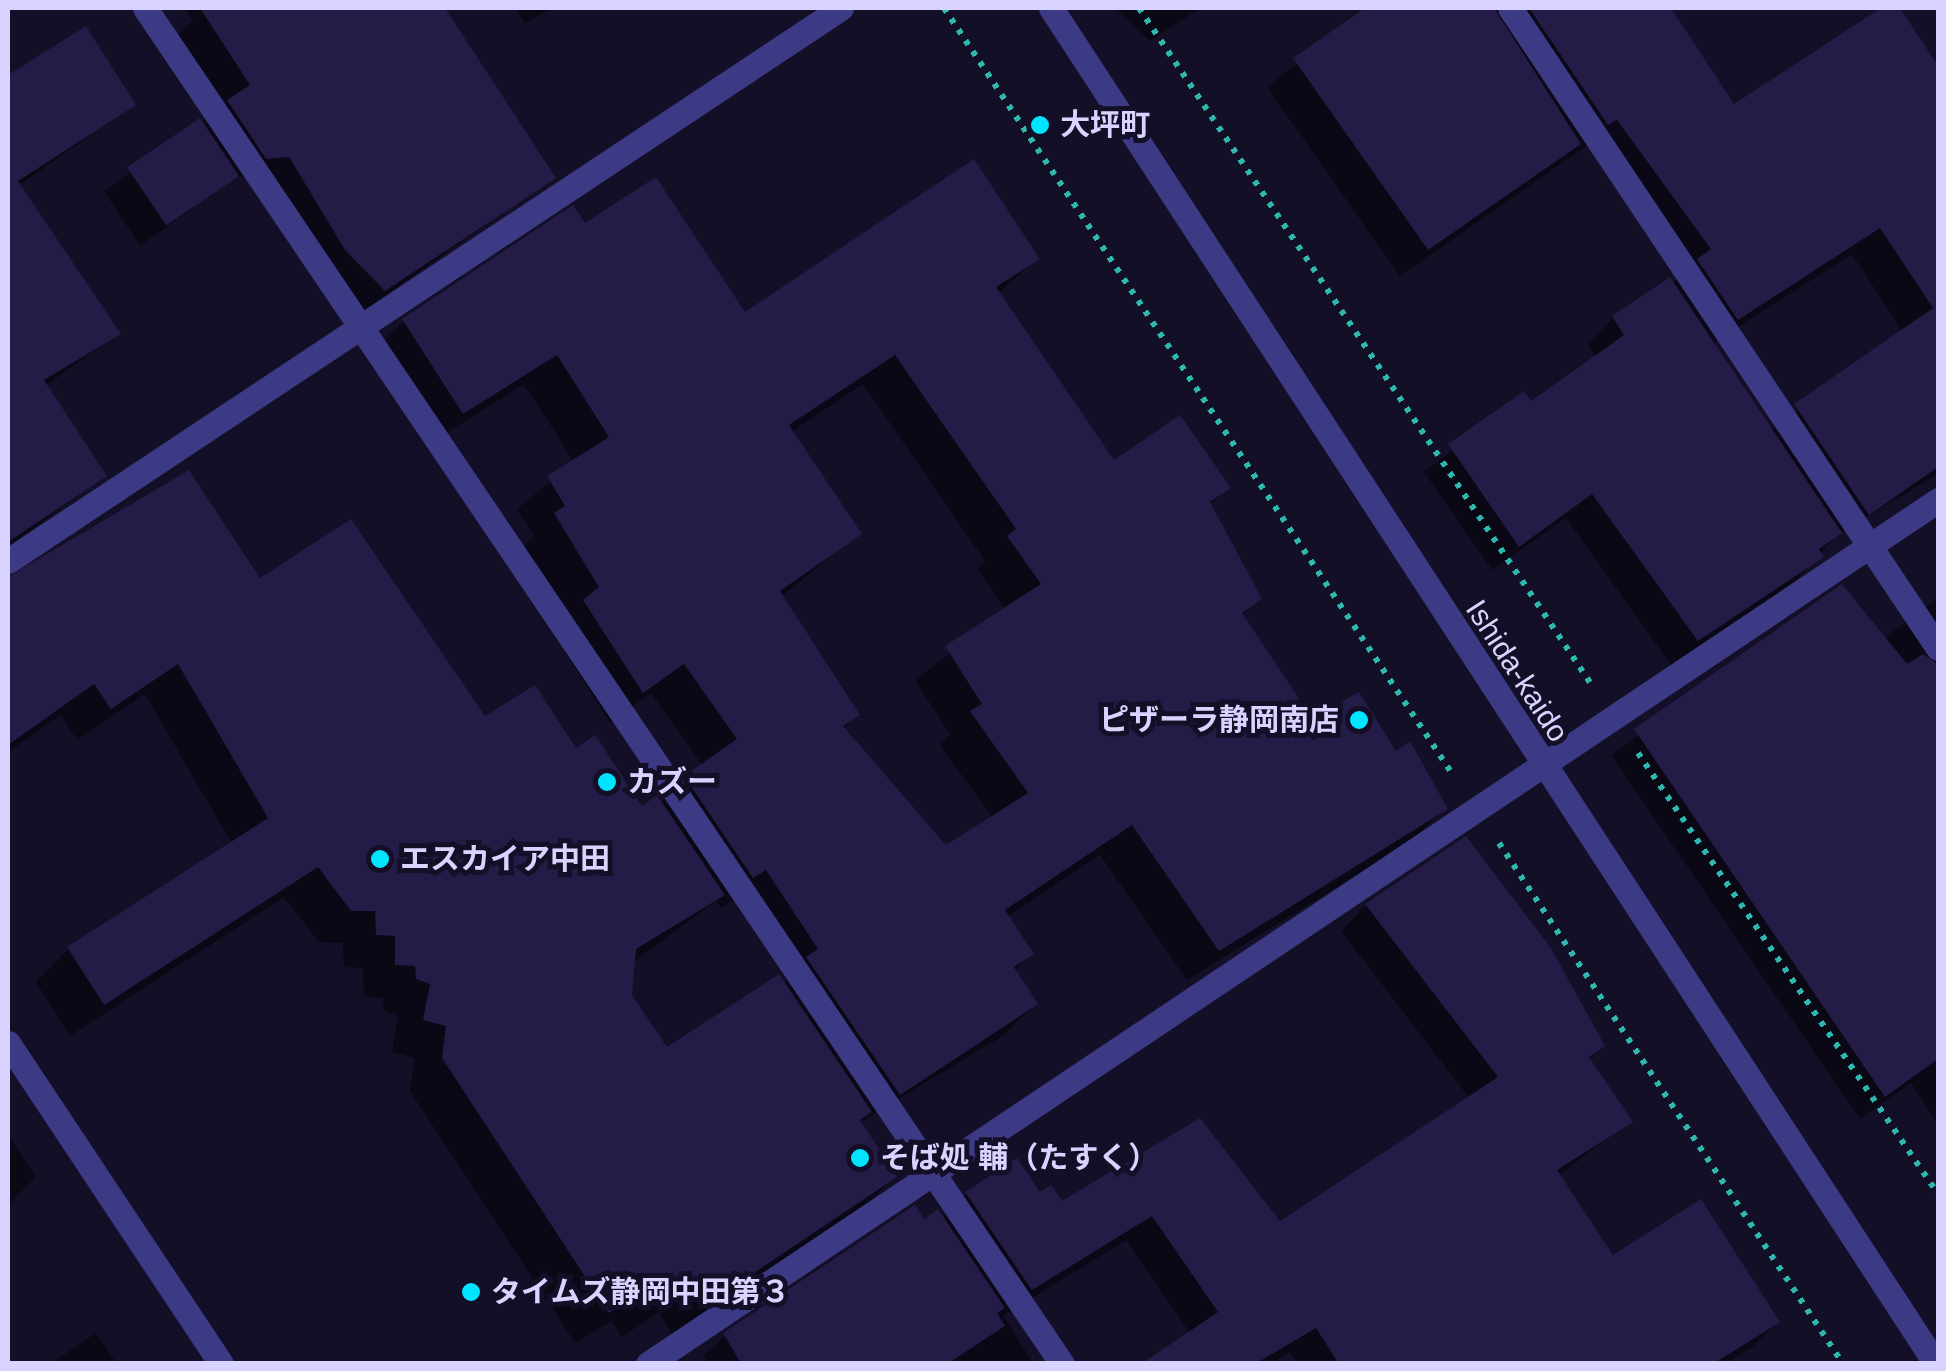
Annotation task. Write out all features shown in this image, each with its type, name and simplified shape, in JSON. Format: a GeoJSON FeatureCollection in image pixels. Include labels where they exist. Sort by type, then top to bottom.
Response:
{"type":"FeatureCollection","features":[{"type":"Feature","properties":{"kind":"street"},"geometry":{"type":"LineString","coordinates":[[145,8],[1062,1364]]}},
{"type":"Feature","properties":{"kind":"street"},"geometry":{"type":"LineString","coordinates":[[8,561],[841,8]]}},
{"type":"Feature","properties":{"kind":"street","name":"Ishida-kaido"},"geometry":{"type":"LineString","coordinates":[[1051,8],[1540,768],[1936,1364]]}},
{"type":"Feature","properties":{"kind":"street"},"geometry":{"type":"LineString","coordinates":[[1510,8],[1938,648]]}},
{"type":"Feature","properties":{"kind":"street"},"geometry":{"type":"LineString","coordinates":[[648,1364],[933,1170],[1478,812],[1938,500]]}},
{"type":"Feature","properties":{"kind":"street"},"geometry":{"type":"LineString","coordinates":[[8,1043],[222,1364]]}},
{"type":"Feature","properties":{"kind":"path"},"geometry":{"type":"LineString","coordinates":[[944,8],[1843,1364]]}},
{"type":"Feature","properties":{"kind":"path"},"geometry":{"type":"LineString","coordinates":[[1139,8],[1938,1194]]}},
{"type":"Feature","properties":{"kind":"building"},"geometry":{"type":"Polygon","coordinates":[[[200,8],[445,8],[556,178],[385,291],[345,250],[289,157],[266,159],[227,100],[250,85],[200,8]]]}},
{"type":"Feature","properties":{"kind":"building"},"geometry":{"type":"Polygon","coordinates":[[[1365,8],[1494,8],[1581,144],[1428,250],[1293,58],[1365,8]]]}},
{"type":"Feature","properties":{"kind":"building"},"geometry":{"type":"Polygon","coordinates":[[[1529,8],[1671,8],[1734,104],[1881,8],[1900,8],[1938,66],[1938,467],[1869,515],[1794,404],[1933,308],[1880,228],[1738,320],[1697,259],[1711,249],[1617,120],[1608,125],[1529,8]]]}},
{"type":"Feature","properties":{"kind":"building"},"geometry":{"type":"Polygon","coordinates":[[[86,26],[136,105],[18,181],[121,334],[44,380],[107,476],[8,542],[8,75],[86,26]]]}},
{"type":"Feature","properties":{"kind":"building"},"geometry":{"type":"Polygon","coordinates":[[[200,118],[239,176],[166,225],[127,167],[200,118]]]}},
{"type":"Feature","properties":{"kind":"building"},"geometry":{"type":"Polygon","coordinates":[[[974,159],[1040,259],[996,287],[1114,460],[1180,415],[1231,488],[1210,502],[1262,599],[1242,613],[1312,718],[1359,692],[1396,751],[1410,741],[1448,809],[1219,951],[1132,825],[1005,910],[1034,954],[1014,967],[1038,1004],[900,1095],[806,957],[818,949],[766,870],[753,878],[684,776],[737,739],[684,664],[643,693],[583,600],[599,587],[554,513],[565,506],[547,476],[609,437],[557,355],[463,414],[402,319],[573,205],[585,223],[656,177],[745,312],[974,159]],[[895,355],[789,425],[862,534],[780,591],[860,715],[843,726],[946,845],[1028,793],[970,711],[982,704],[945,646],[1041,584],[1007,536],[1016,529],[895,355]]]}},
{"type":"Feature","properties":{"kind":"building"},"geometry":{"type":"Polygon","coordinates":[[[1670,277],[1842,533],[1819,549],[1824,557],[1698,641],[1592,494],[1519,547],[1448,444],[1524,391],[1531,401],[1624,335],[1612,316],[1670,277]]]}},
{"type":"Feature","properties":{"kind":"building"},"geometry":{"type":"Polygon","coordinates":[[[189,470],[260,578],[351,519],[485,716],[535,685],[576,748],[595,735],[642,806],[657,795],[725,895],[636,949],[632,995],[667,1047],[779,974],[872,1112],[860,1120],[897,1177],[706,1305],[692,1282],[655,1306],[645,1291],[609,1313],[442,1058],[446,1026],[423,1020],[430,984],[416,979],[415,966],[395,965],[395,936],[376,935],[375,911],[351,911],[318,867],[104,1005],[67,947],[268,818],[178,664],[111,709],[94,684],[8,745],[8,577],[189,470]]]}},
{"type":"Feature","properties":{"kind":"building"},"geometry":{"type":"Polygon","coordinates":[[[1842,584],[1907,664],[1923,654],[1938,664],[1938,1059],[1885,1097],[1634,729],[1842,584]]]}},
{"type":"Feature","properties":{"kind":"building"},"geometry":{"type":"Polygon","coordinates":[[[1466,836],[1551,948],[1605,1046],[1589,1057],[1633,1122],[1557,1170],[1613,1255],[1701,1199],[1780,1322],[1713,1364],[1339,1364],[1316,1328],[1255,1364],[1141,1364],[1218,1312],[1152,1216],[1032,1290],[965,1192],[1017,1158],[1040,1192],[1051,1185],[1062,1201],[1200,1118],[1280,1221],[1498,1077],[1365,904],[1466,836]]]}},
{"type":"Feature","properties":{"kind":"building"},"geometry":{"type":"Polygon","coordinates":[[[915,1205],[924,1219],[938,1209],[1005,1308],[997,1313],[1005,1326],[947,1364],[741,1364],[723,1333],[915,1205]]]}},
{"type":"Feature","properties":{"kind":"place","name":"大坪町"},"geometry":{"type":"Point","coordinates":[1040,125]}},
{"type":"Feature","properties":{"kind":"place","name":"ピザーラ静岡南店"},"geometry":{"type":"Point","coordinates":[1359,720]}},
{"type":"Feature","properties":{"kind":"place","name":"カズー"},"geometry":{"type":"Point","coordinates":[607,782]}},
{"type":"Feature","properties":{"kind":"place","name":"エスカイア中田"},"geometry":{"type":"Point","coordinates":[380,859]}},
{"type":"Feature","properties":{"kind":"place","name":"そば処 輔（たすく）"},"geometry":{"type":"Point","coordinates":[860,1158]}},
{"type":"Feature","properties":{"kind":"place","name":"タイムズ静岡中田第３"},"geometry":{"type":"Point","coordinates":[471,1292]}}]}
